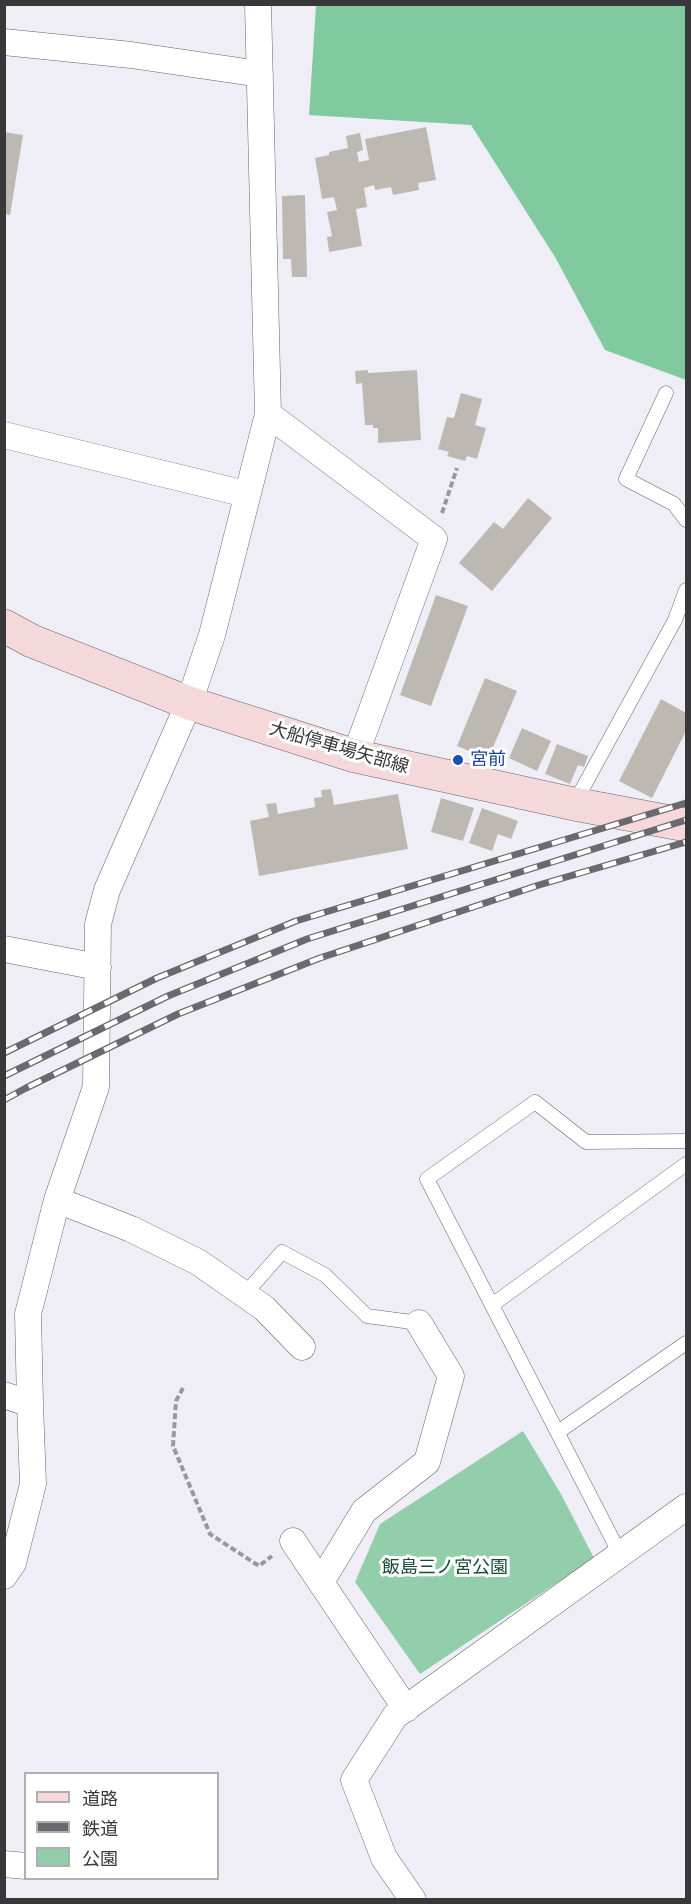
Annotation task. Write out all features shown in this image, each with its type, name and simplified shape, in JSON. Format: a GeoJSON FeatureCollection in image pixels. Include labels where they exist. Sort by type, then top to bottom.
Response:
{"type":"FeatureCollection","features":[{"type":"Feature","properties":{"kind":"main road","name":"大船停車場矢部線"},"geometry":{"type":"LineString","coordinates":[[4,626],[32,641],[189,703],[355,756],[574,804],[687,825]]}},
{"type":"Feature","properties":{"kind":"street"},"geometry":{"type":"LineString","coordinates":[[7,1566],[33,1484],[28,1314],[57,1200],[96,1087],[98,924],[107,890],[189,703],[212,635],[268,414],[258,4]]}},
{"type":"Feature","properties":{"kind":"street"},"geometry":{"type":"LineString","coordinates":[[4,42],[131,55],[260,74]]}},
{"type":"Feature","properties":{"kind":"street"},"geometry":{"type":"LineString","coordinates":[[268,414],[434,539],[355,756]]}},
{"type":"Feature","properties":{"kind":"street"},"geometry":{"type":"LineString","coordinates":[[4,435],[246,494]]}},
{"type":"Feature","properties":{"kind":"street"},"geometry":{"type":"LineString","coordinates":[[4,949],[98,967]]}},
{"type":"Feature","properties":{"kind":"street"},"geometry":{"type":"LineString","coordinates":[[57,1200],[131,1229],[198,1263],[264,1308],[302,1347]]}},
{"type":"Feature","properties":{"kind":"street"},"geometry":{"type":"LineString","coordinates":[[321,1582],[364,1511],[427,1462],[451,1376],[419,1323]]}},
{"type":"Feature","properties":{"kind":"street"},"geometry":{"type":"LineString","coordinates":[[4,1395],[30,1404]]}},
{"type":"Feature","properties":{"kind":"street"},"geometry":{"type":"LineString","coordinates":[[413,1899],[384,1858],[354,1780],[395,1716],[687,1507]]}},
{"type":"Feature","properties":{"kind":"street"},"geometry":{"type":"LineString","coordinates":[[293,1541],[406,1709]]}},
{"type":"Feature","properties":{"kind":"street"},"geometry":{"type":"LineString","coordinates":[[4,1864],[24,1866]]}},
{"type":"Feature","properties":{"kind":"lane"},"geometry":{"type":"LineString","coordinates":[[666,393],[627,479],[674,504],[687,520]]}},
{"type":"Feature","properties":{"kind":"lane"},"geometry":{"type":"LineString","coordinates":[[574,804],[675,620],[687,590]]}},
{"type":"Feature","properties":{"kind":"lane"},"geometry":{"type":"LineString","coordinates":[[620,1554],[426,1179],[535,1102],[586,1142],[687,1141]]}},
{"type":"Feature","properties":{"kind":"lane"},"geometry":{"type":"LineString","coordinates":[[492,1305],[687,1164]]}},
{"type":"Feature","properties":{"kind":"lane"},"geometry":{"type":"LineString","coordinates":[[245,1294],[282,1252],[325,1275],[367,1316],[419,1323]]}},
{"type":"Feature","properties":{"kind":"lane"},"geometry":{"type":"LineString","coordinates":[[558,1432],[687,1343]]}},
{"type":"Feature","properties":{"kind":"path"},"geometry":{"type":"LineString","coordinates":[[434,539],[457,468]]}},
{"type":"Feature","properties":{"kind":"path"},"geometry":{"type":"LineString","coordinates":[[183,1388],[176,1401],[172,1446],[210,1534],[259,1566]]}},
{"type":"Feature","properties":{"kind":"green space"},"geometry":{"type":"Polygon","coordinates":[[[316,5],[686,5],[686,380],[605,350],[555,257],[471,125],[309,115],[316,5]]]}},
{"type":"Feature","properties":{"kind":"green space","name":"飯島三ノ宮公園"},"geometry":{"type":"Polygon","coordinates":[[[523,1431],[561,1494],[594,1558],[420,1674],[355,1582],[380,1524],[523,1431]]]}},
{"type":"Feature","properties":{"kind":"building"},"geometry":{"type":"Polygon","coordinates":[[[426,127],[436,180],[418,183],[419,190],[393,195],[391,187],[375,190],[374,185],[364,188],[367,207],[356,209],[362,246],[329,252],[327,237],[332,236],[327,212],[337,210],[334,197],[322,199],[315,158],[348,148],[346,136],[360,133],[363,150],[357,152],[359,162],[369,160],[365,139],[426,127]]]}},
{"type":"Feature","properties":{"kind":"building"},"geometry":{"type":"Polygon","coordinates":[[[4,132],[23,135],[10,215],[4,214],[4,132]]]}},
{"type":"Feature","properties":{"kind":"building"},"geometry":{"type":"Polygon","coordinates":[[[305,195],[307,277],[292,277],[291,259],[283,259],[282,196],[305,195]]]}},
{"type":"Feature","properties":{"kind":"building"},"geometry":{"type":"Polygon","coordinates":[[[368,370],[368,373],[417,370],[421,440],[378,443],[378,428],[365,425],[362,383],[356,384],[355,371],[368,370]]]}},
{"type":"Feature","properties":{"kind":"building"},"geometry":{"type":"Polygon","coordinates":[[[461,393],[482,399],[475,425],[486,428],[477,459],[467,456],[465,461],[447,456],[449,452],[438,449],[447,417],[454,418],[461,393]]]}},
{"type":"Feature","properties":{"kind":"building"},"geometry":{"type":"Polygon","coordinates":[[[528,498],[552,518],[492,591],[459,563],[494,522],[503,529],[528,498]]]}},
{"type":"Feature","properties":{"kind":"building"},"geometry":{"type":"Polygon","coordinates":[[[436,595],[468,606],[431,706],[400,695],[436,595]]]}},
{"type":"Feature","properties":{"kind":"building"},"geometry":{"type":"Polygon","coordinates":[[[485,678],[517,691],[488,759],[457,746],[485,678]]]}},
{"type":"Feature","properties":{"kind":"building"},"geometry":{"type":"Polygon","coordinates":[[[661,699],[686,713],[686,731],[652,798],[619,781],[661,699]]]}},
{"type":"Feature","properties":{"kind":"building"},"geometry":{"type":"Polygon","coordinates":[[[522,728],[551,741],[537,771],[509,758],[522,728]]]}},
{"type":"Feature","properties":{"kind":"building"},"geometry":{"type":"Polygon","coordinates":[[[557,744],[588,756],[584,767],[578,765],[570,784],[545,774],[557,744]]]}},
{"type":"Feature","properties":{"kind":"building"},"geometry":{"type":"Polygon","coordinates":[[[331,789],[334,805],[398,794],[408,849],[259,876],[250,821],[269,817],[266,804],[276,803],[278,814],[315,807],[314,798],[322,797],[321,790],[331,789]]]}},
{"type":"Feature","properties":{"kind":"building"},"geometry":{"type":"Polygon","coordinates":[[[441,798],[474,808],[463,841],[431,832],[441,798]]]}},
{"type":"Feature","properties":{"kind":"building"},"geometry":{"type":"Polygon","coordinates":[[[482,808],[518,821],[511,839],[498,834],[492,851],[469,843],[482,808]]]}},
{"type":"Feature","properties":{"kind":"railway"},"geometry":{"type":"LineString","coordinates":[[4,1053],[157,978],[296,921],[686,803]]}},
{"type":"Feature","properties":{"kind":"railway"},"geometry":{"type":"LineString","coordinates":[[4,1076],[168,996],[307,939],[686,820]]}},
{"type":"Feature","properties":{"kind":"railway"},"geometry":{"type":"LineString","coordinates":[[4,1100],[178,1014],[320,958],[539,885],[686,842]]}},
{"type":"Feature","properties":{"kind":"place","name":"宮前"},"geometry":{"type":"Point","coordinates":[458,760]}}]}
